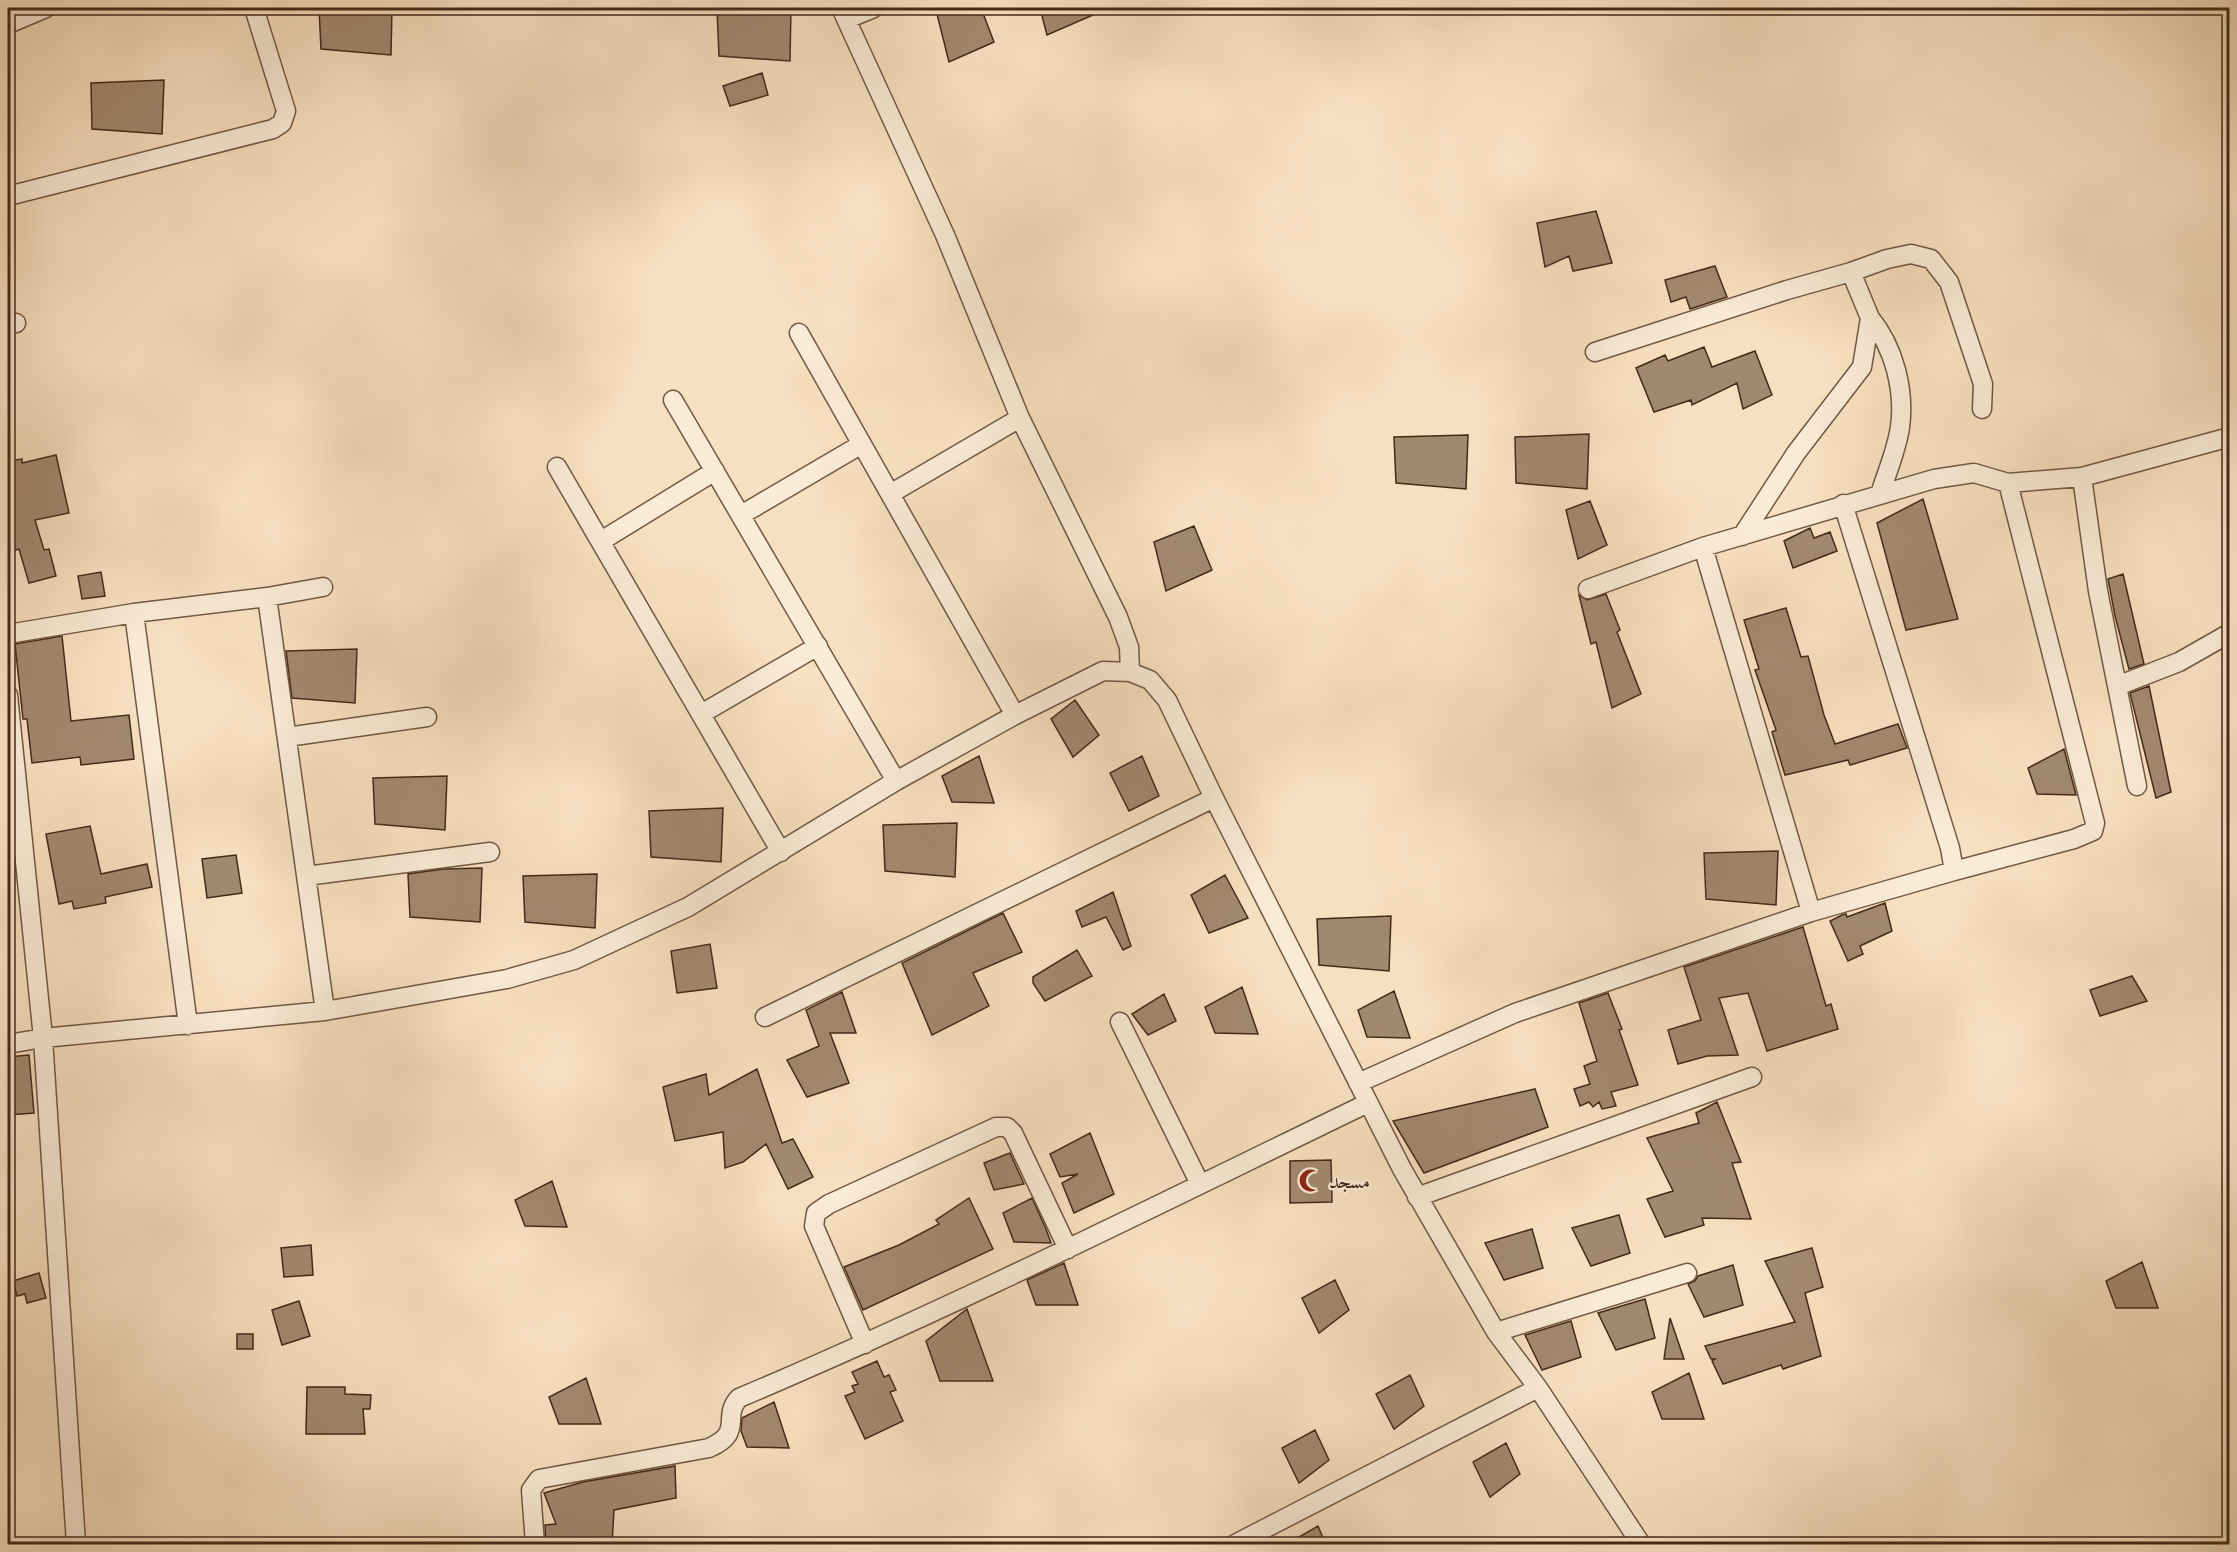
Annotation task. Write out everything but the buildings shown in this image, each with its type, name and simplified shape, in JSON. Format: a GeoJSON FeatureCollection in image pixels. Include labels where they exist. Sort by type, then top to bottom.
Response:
{"type":"FeatureCollection","features":[{"type":"Feature","properties":{"kind":"street"},"geometry":{"type":"LineString","coordinates":[[8,24],[46,8]]}},
{"type":"Feature","properties":{"kind":"street"},"geometry":{"type":"LineString","coordinates":[[8,196],[273,129],[282,123],[286,111],[254,8]]}},
{"type":"Feature","properties":{"kind":"street"},"geometry":{"type":"LineString","coordinates":[[874,8],[844,13],[945,235],[1020,418],[1118,617],[1129,647],[1130,672]]}},
{"type":"Feature","properties":{"kind":"street"},"geometry":{"type":"LineString","coordinates":[[1595,352],[1787,290],[1887,259],[1911,254],[1931,259],[1949,282],[1983,384],[1982,409]]}},
{"type":"Feature","properties":{"kind":"street"},"geometry":{"type":"LineString","coordinates":[[1851,272],[1870,318],[1882,332],[1900,383],[1900,427],[1880,494]]}},
{"type":"Feature","properties":{"kind":"street"},"geometry":{"type":"LineString","coordinates":[[1742,536],[1796,453],[1862,367],[1870,318]]}},
{"type":"Feature","properties":{"kind":"street"},"geometry":{"type":"LineString","coordinates":[[800,333],[1015,715]]}},
{"type":"Feature","properties":{"kind":"street"},"geometry":{"type":"LineString","coordinates":[[673,400],[896,781]]}},
{"type":"Feature","properties":{"kind":"street"},"geometry":{"type":"LineString","coordinates":[[890,494],[1020,418]]}},
{"type":"Feature","properties":{"kind":"street"},"geometry":{"type":"LineString","coordinates":[[1588,589],[1703,547],[1934,479],[1974,473],[2008,483],[2082,477],[2229,437]]}},
{"type":"Feature","properties":{"kind":"street"},"geometry":{"type":"LineString","coordinates":[[741,515],[862,444]]}},
{"type":"Feature","properties":{"kind":"street"},"geometry":{"type":"LineString","coordinates":[[557,466],[781,852]]}},
{"type":"Feature","properties":{"kind":"street"},"geometry":{"type":"LineString","coordinates":[[601,541],[715,471]]}},
{"type":"Feature","properties":{"kind":"street"},"geometry":{"type":"LineString","coordinates":[[2082,477],[2098,591],[2137,786]]}},
{"type":"Feature","properties":{"kind":"street"},"geometry":{"type":"LineString","coordinates":[[1358,1083],[1515,1012],[1811,912],[2074,839],[2093,831],[2095,822],[2008,483]]}},
{"type":"Feature","properties":{"kind":"street"},"geometry":{"type":"LineString","coordinates":[[1843,504],[1950,848],[1954,871]]}},
{"type":"Feature","properties":{"kind":"street"},"geometry":{"type":"LineString","coordinates":[[1703,547],[1811,912]]}},
{"type":"Feature","properties":{"kind":"street"},"geometry":{"type":"LineString","coordinates":[[8,634],[135,613],[267,597],[323,587]]}},
{"type":"Feature","properties":{"kind":"street"},"geometry":{"type":"LineString","coordinates":[[267,597],[325,1011]]}},
{"type":"Feature","properties":{"kind":"street"},"geometry":{"type":"LineString","coordinates":[[135,613],[188,1025]]}},
{"type":"Feature","properties":{"kind":"street"},"geometry":{"type":"LineString","coordinates":[[2117,686],[2179,662],[2229,633]]}},
{"type":"Feature","properties":{"kind":"street"},"geometry":{"type":"LineString","coordinates":[[700,714],[818,646]]}},
{"type":"Feature","properties":{"kind":"street"},"geometry":{"type":"LineString","coordinates":[[8,1044],[43,1038],[325,1011],[507,979],[574,960],[688,907],[896,781],[1015,715],[1103,670],[1130,672],[1150,680],[1167,700],[1214,798],[1417,1197],[1496,1332],[1538,1388],[1641,1545]]}},
{"type":"Feature","properties":{"kind":"street"},"geometry":{"type":"LineString","coordinates":[[8,695],[43,1038],[76,1545]]}},
{"type":"Feature","properties":{"kind":"street"},"geometry":{"type":"LineString","coordinates":[[286,737],[427,717]]}},
{"type":"Feature","properties":{"kind":"street"},"geometry":{"type":"LineString","coordinates":[[765,1017],[1214,798]]}},
{"type":"Feature","properties":{"kind":"street"},"geometry":{"type":"LineString","coordinates":[[306,876],[489,852]]}},
{"type":"Feature","properties":{"kind":"street"},"geometry":{"type":"LineString","coordinates":[[1120,1022],[1200,1184]]}},
{"type":"Feature","properties":{"kind":"street"},"geometry":{"type":"LineString","coordinates":[[1417,1197],[1752,1077]]}},
{"type":"Feature","properties":{"kind":"street"},"geometry":{"type":"LineString","coordinates":[[535,1545],[531,1491],[538,1479],[709,1448],[720,1443],[727,1436],[732,1426],[733,1404],[739,1398],[866,1344],[1368,1103]]}},
{"type":"Feature","properties":{"kind":"street"},"geometry":{"type":"LineString","coordinates":[[866,1344],[814,1226],[816,1214],[829,1204],[996,1127],[1007,1127],[1013,1133],[1068,1249]]}},
{"type":"Feature","properties":{"kind":"street"},"geometry":{"type":"LineString","coordinates":[[1496,1332],[1687,1273]]}},
{"type":"Feature","properties":{"kind":"street"},"geometry":{"type":"LineString","coordinates":[[1235,1545],[1538,1388]]}},
{"type":"Feature","properties":{"kind":"place","name":"مسجد"},"geometry":{"type":"Point","coordinates":[1311,1181]}}]}
